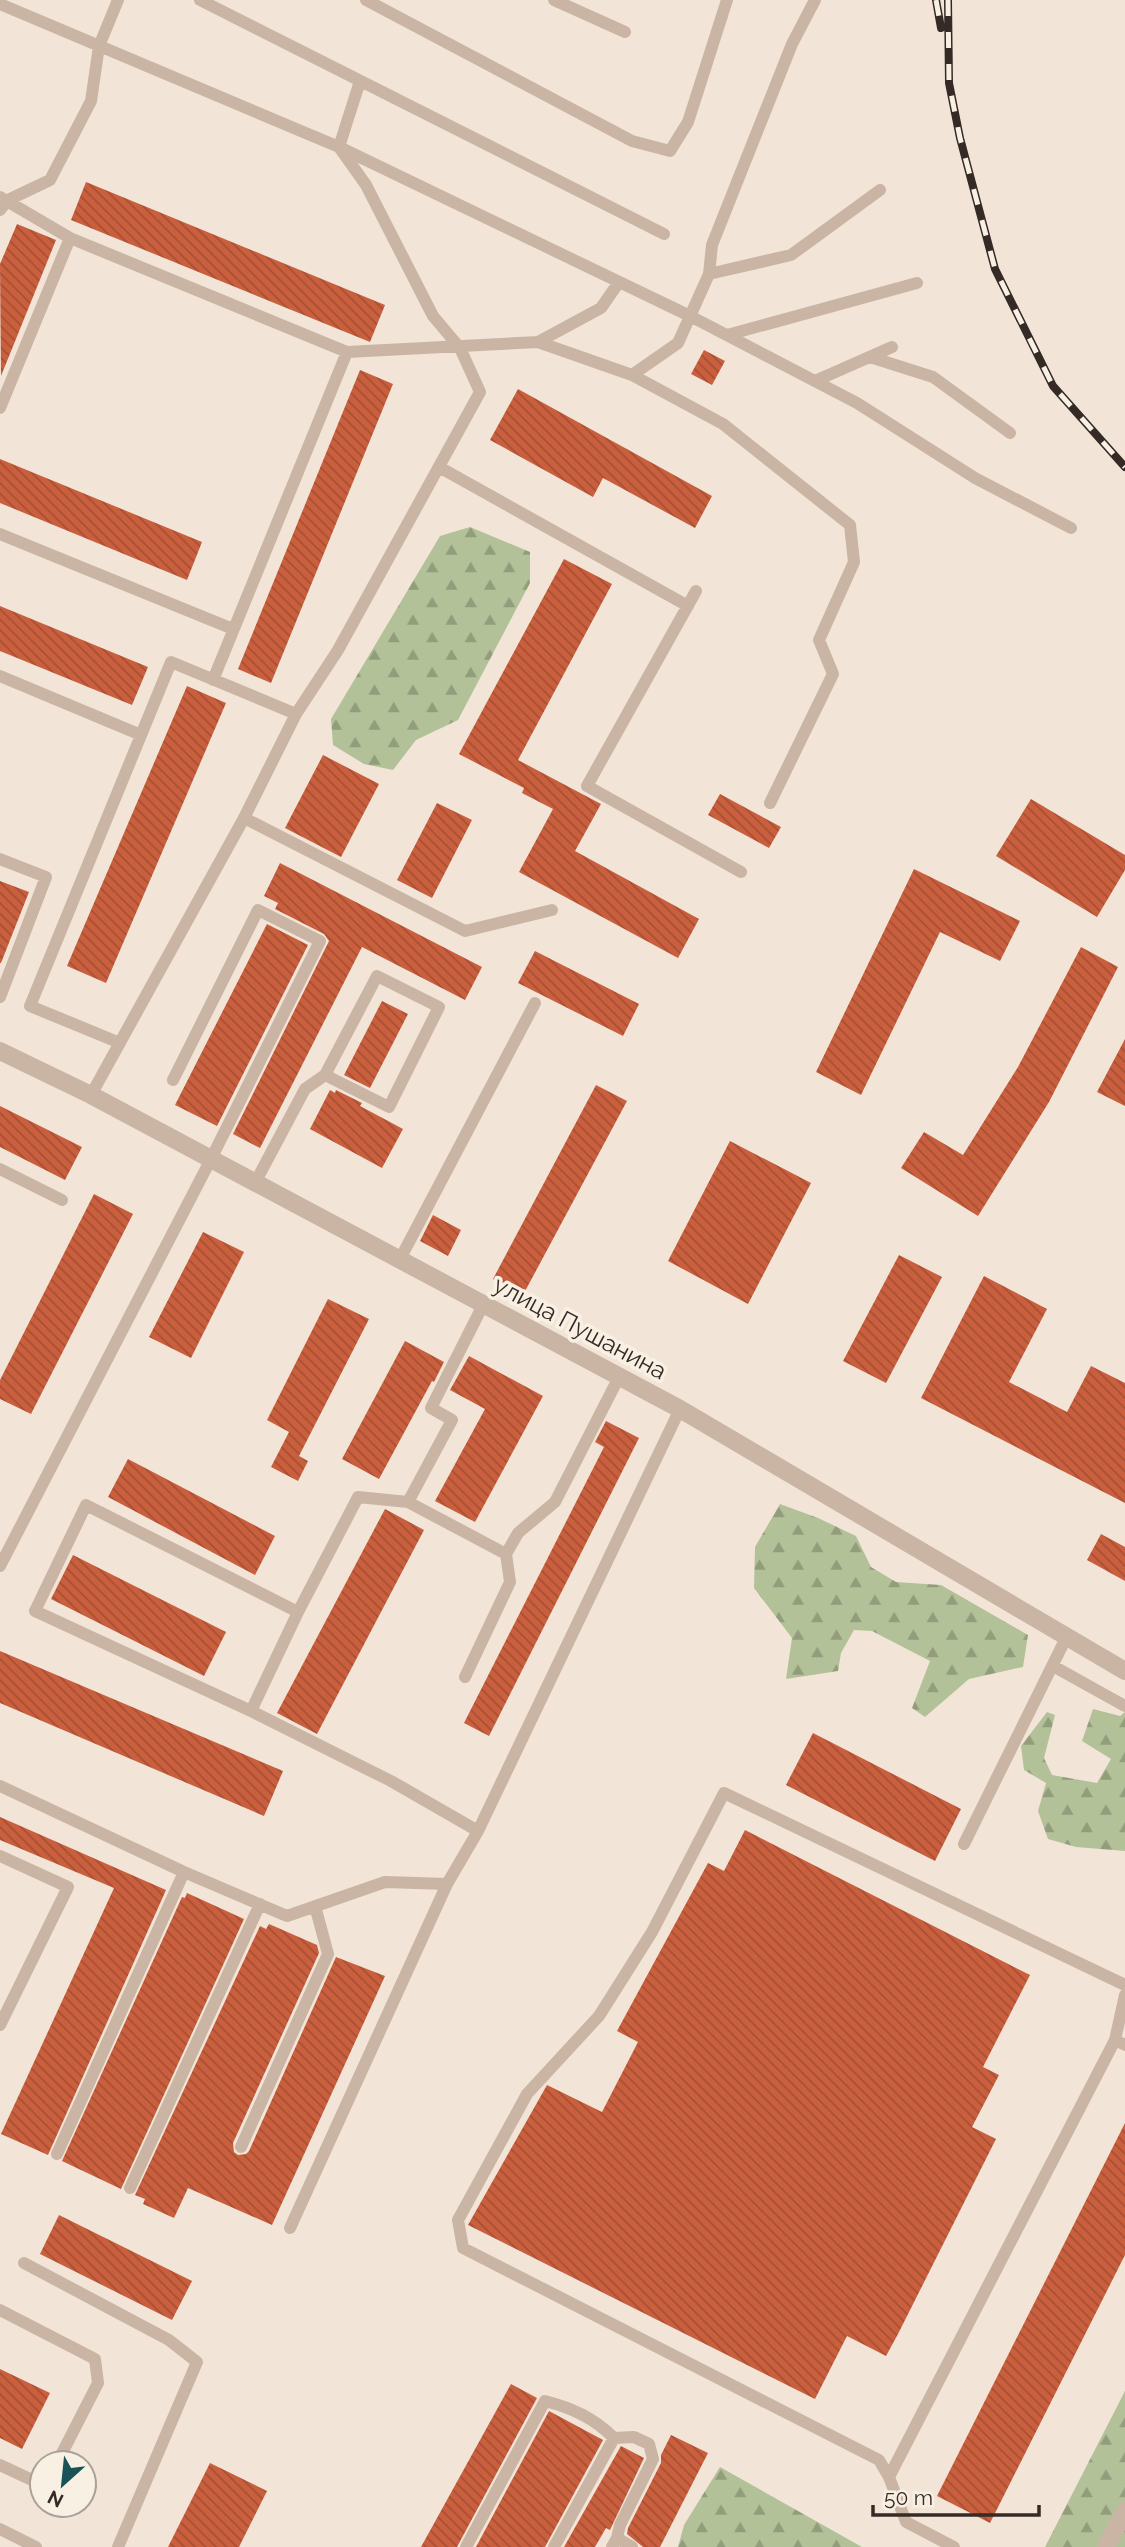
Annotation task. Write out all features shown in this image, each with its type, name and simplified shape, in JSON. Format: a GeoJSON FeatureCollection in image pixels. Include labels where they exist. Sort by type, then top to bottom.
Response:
{"type":"FeatureCollection","features":[{"type":"Feature","properties":{"kind":"street","name":"улица Пушанина"},"geometry":{"type":"LineString","coordinates":[[0,1051],[91,1095],[680,1409],[1125,1671]]}},
{"type":"Feature","properties":{"kind":"street"},"geometry":{"type":"LineString","coordinates":[[1106,2547],[1125,2511]]}},
{"type":"Feature","properties":{"kind":"lane"},"geometry":{"type":"LineString","coordinates":[[3,202],[50,180],[91,101],[99,46],[118,0]]}},
{"type":"Feature","properties":{"kind":"lane"},"geometry":{"type":"LineString","coordinates":[[200,0],[664,233]]}},
{"type":"Feature","properties":{"kind":"lane"},"geometry":{"type":"LineString","coordinates":[[366,0],[632,141],[670,151],[688,122],[727,0]]}},
{"type":"Feature","properties":{"kind":"lane"},"geometry":{"type":"LineString","coordinates":[[554,0],[625,32]]}},
{"type":"Feature","properties":{"kind":"lane"},"geometry":{"type":"LineString","coordinates":[[632,375],[678,344],[709,274],[712,246],[793,44],[815,0]]}},
{"type":"Feature","properties":{"kind":"lane"},"geometry":{"type":"LineString","coordinates":[[0,4],[339,147],[690,316],[857,403],[975,478],[1071,528]]}},
{"type":"Feature","properties":{"kind":"lane"},"geometry":{"type":"LineString","coordinates":[[339,147],[360,81]]}},
{"type":"Feature","properties":{"kind":"lane"},"geometry":{"type":"LineString","coordinates":[[91,1095],[244,818],[296,713],[338,650],[480,392],[460,348],[433,316],[366,185],[339,147]]}},
{"type":"Feature","properties":{"kind":"lane"},"geometry":{"type":"LineString","coordinates":[[709,274],[791,255],[880,190]]}},
{"type":"Feature","properties":{"kind":"lane"},"geometry":{"type":"LineString","coordinates":[[3,202],[70,238],[347,352],[538,342],[632,375],[723,424],[849,525],[854,562],[819,640],[833,674],[770,803]]}},
{"type":"Feature","properties":{"kind":"lane"},"geometry":{"type":"LineString","coordinates":[[0,408],[70,238]]}},
{"type":"Feature","properties":{"kind":"lane"},"geometry":{"type":"LineString","coordinates":[[538,342],[601,308],[619,282]]}},
{"type":"Feature","properties":{"kind":"lane"},"geometry":{"type":"LineString","coordinates":[[727,335],[918,283]]}},
{"type":"Feature","properties":{"kind":"lane"},"geometry":{"type":"LineString","coordinates":[[815,381],[892,347]]}},
{"type":"Feature","properties":{"kind":"lane"},"geometry":{"type":"LineString","coordinates":[[213,680],[347,352]]}},
{"type":"Feature","properties":{"kind":"lane"},"geometry":{"type":"LineString","coordinates":[[870,357],[933,377],[1010,433]]}},
{"type":"Feature","properties":{"kind":"lane"},"geometry":{"type":"LineString","coordinates":[[439,467],[688,606]]}},
{"type":"Feature","properties":{"kind":"lane"},"geometry":{"type":"LineString","coordinates":[[0,534],[233,629]]}},
{"type":"Feature","properties":{"kind":"lane"},"geometry":{"type":"LineString","coordinates":[[696,590],[587,786],[741,872]]}},
{"type":"Feature","properties":{"kind":"lane"},"geometry":{"type":"LineString","coordinates":[[120,1043],[30,1006],[171,662],[296,713]]}},
{"type":"Feature","properties":{"kind":"lane"},"geometry":{"type":"LineString","coordinates":[[0,676],[141,735]]}},
{"type":"Feature","properties":{"kind":"lane"},"geometry":{"type":"LineString","coordinates":[[244,818],[465,931],[552,910]]}},
{"type":"Feature","properties":{"kind":"lane"},"geometry":{"type":"LineString","coordinates":[[0,859],[46,877],[0,997]]}},
{"type":"Feature","properties":{"kind":"lane"},"geometry":{"type":"LineString","coordinates":[[0,1566],[211,1159],[320,941],[258,910],[173,1080]]}},
{"type":"Feature","properties":{"kind":"lane"},"geometry":{"type":"LineString","coordinates":[[0,958],[13,963]]}},
{"type":"Feature","properties":{"kind":"lane"},"geometry":{"type":"LineString","coordinates":[[255,1183],[305,1089],[325,1075],[377,976],[439,1007],[389,1107],[325,1075]]}},
{"type":"Feature","properties":{"kind":"lane"},"geometry":{"type":"LineString","coordinates":[[399,1261],[535,1003]]}},
{"type":"Feature","properties":{"kind":"lane"},"geometry":{"type":"LineString","coordinates":[[0,1169],[62,1200]]}},
{"type":"Feature","properties":{"kind":"lane"},"geometry":{"type":"LineString","coordinates":[[408,1502],[452,1420],[431,1408],[483,1305]]}},
{"type":"Feature","properties":{"kind":"lane"},"geometry":{"type":"LineString","coordinates":[[465,1677],[510,1582],[506,1554],[518,1533],[555,1502],[619,1377]]}},
{"type":"Feature","properties":{"kind":"lane"},"geometry":{"type":"LineString","coordinates":[[290,2228],[447,1884],[478,1831],[680,1409]]}},
{"type":"Feature","properties":{"kind":"lane"},"geometry":{"type":"LineString","coordinates":[[251,1711],[298,1612],[358,1497],[408,1502],[506,1554]]}},
{"type":"Feature","properties":{"kind":"lane"},"geometry":{"type":"LineString","coordinates":[[298,1612],[86,1505],[35,1611],[251,1711],[391,1781],[478,1831]]}},
{"type":"Feature","properties":{"kind":"lane"},"geometry":{"type":"LineString","coordinates":[[964,1844],[1066,1638]]}},
{"type":"Feature","properties":{"kind":"lane"},"geometry":{"type":"LineString","coordinates":[[1053,1666],[1125,1706]]}},
{"type":"Feature","properties":{"kind":"lane"},"geometry":{"type":"LineString","coordinates":[[0,1786],[184,1872],[287,1916],[385,1882],[447,1884]]}},
{"type":"Feature","properties":{"kind":"lane"},"geometry":{"type":"LineString","coordinates":[[954,2547],[906,2522],[889,2477],[879,2460],[463,2248],[458,2220],[527,2094],[599,2016],[652,1932],[724,1793],[1125,1985]]}},
{"type":"Feature","properties":{"kind":"lane"},"geometry":{"type":"LineString","coordinates":[[0,1856],[68,1887],[0,2025]]}},
{"type":"Feature","properties":{"kind":"lane"},"geometry":{"type":"LineString","coordinates":[[57,2154],[184,1872]]}},
{"type":"Feature","properties":{"kind":"lane"},"geometry":{"type":"LineString","coordinates":[[131,2188],[260,1904]]}},
{"type":"Feature","properties":{"kind":"lane"},"geometry":{"type":"LineString","coordinates":[[241,2147],[328,1954],[315,1906]]}},
{"type":"Feature","properties":{"kind":"lane"},"geometry":{"type":"LineString","coordinates":[[889,2477],[1120,2042],[1125,1995]]}},
{"type":"Feature","properties":{"kind":"lane"},"geometry":{"type":"LineString","coordinates":[[24,2263],[170,2340],[197,2362],[118,2547]]}},
{"type":"Feature","properties":{"kind":"lane"},"geometry":{"type":"LineString","coordinates":[[0,2309],[95,2359],[98,2383],[64,2449]]}},
{"type":"Feature","properties":{"kind":"lane"},"geometry":{"type":"LineString","coordinates":[[466,2547],[545,2401],[570,2408],[599,2423],[614,2438],[634,2437],[649,2444],[653,2459],[620,2525],[615,2542],[632,2547]]}},
{"type":"Feature","properties":{"kind":"lane"},"geometry":{"type":"LineString","coordinates":[[554,2547],[614,2438]]}},
{"type":"Feature","properties":{"kind":"lane"},"geometry":{"type":"LineString","coordinates":[[0,2465],[28,2478]]}},
{"type":"Feature","properties":{"kind":"lane"},"geometry":{"type":"LineString","coordinates":[[0,2529],[36,2547]]}},
{"type":"Feature","properties":{"kind":"green space"},"geometry":{"type":"Polygon","coordinates":[[[470,527],[530,552],[530,583],[458,720],[416,740],[393,770],[364,764],[333,745],[331,719],[440,536],[470,527]]]}},
{"type":"Feature","properties":{"kind":"green space"},"geometry":{"type":"Polygon","coordinates":[[[780,1504],[856,1536],[871,1567],[896,1582],[941,1585],[1028,1635],[1023,1667],[969,1679],[925,1717],[912,1708],[930,1661],[872,1631],[854,1630],[841,1653],[838,1671],[786,1679],[792,1638],[754,1588],[755,1547],[780,1504]]]}},
{"type":"Feature","properties":{"kind":"green space"},"geometry":{"type":"Polygon","coordinates":[[[1093,1709],[1120,1716],[1125,1712],[1125,1851],[1076,1847],[1048,1839],[1038,1811],[1046,1783],[1024,1770],[1021,1746],[1047,1712],[1055,1715],[1044,1758],[1052,1775],[1097,1783],[1111,1759],[1082,1741],[1093,1709]]]}},
{"type":"Feature","properties":{"kind":"green space"},"geometry":{"type":"Polygon","coordinates":[[[1125,2391],[1125,2547],[1045,2547],[1125,2391]]]}},
{"type":"Feature","properties":{"kind":"green space"},"geometry":{"type":"Polygon","coordinates":[[[720,2467],[862,2547],[678,2547],[684,2525],[720,2467]]]}},
{"type":"Feature","properties":{"kind":"building"},"geometry":{"type":"Polygon","coordinates":[[[86,182],[385,305],[370,342],[71,220],[86,182]]]}},
{"type":"Feature","properties":{"kind":"building"},"geometry":{"type":"Polygon","coordinates":[[[17,224],[56,240],[1,376],[0,264],[17,224]]]}},
{"type":"Feature","properties":{"kind":"building"},"geometry":{"type":"Polygon","coordinates":[[[704,350],[725,361],[712,385],[691,374],[704,350]]]}},
{"type":"Feature","properties":{"kind":"building"},"geometry":{"type":"Polygon","coordinates":[[[360,370],[393,384],[271,683],[238,669],[360,370]]]}},
{"type":"Feature","properties":{"kind":"building"},"geometry":{"type":"Polygon","coordinates":[[[518,389],[712,496],[695,528],[603,478],[593,497],[490,440],[518,389]]]}},
{"type":"Feature","properties":{"kind":"building"},"geometry":{"type":"Polygon","coordinates":[[[0,459],[202,542],[187,580],[0,503],[0,459]]]}},
{"type":"Feature","properties":{"kind":"building"},"geometry":{"type":"Polygon","coordinates":[[[564,559],[612,584],[518,760],[601,804],[575,851],[699,919],[678,958],[519,872],[553,809],[522,793],[524,788],[459,754],[564,559]]]}},
{"type":"Feature","properties":{"kind":"building"},"geometry":{"type":"Polygon","coordinates":[[[0,606],[148,667],[132,705],[0,651],[0,606]]]}},
{"type":"Feature","properties":{"kind":"building"},"geometry":{"type":"Polygon","coordinates":[[[187,686],[226,703],[106,983],[67,966],[187,686]]]}},
{"type":"Feature","properties":{"kind":"building"},"geometry":{"type":"Polygon","coordinates":[[[323,755],[379,784],[341,857],[285,828],[323,755]]]}},
{"type":"Feature","properties":{"kind":"building"},"geometry":{"type":"Polygon","coordinates":[[[720,794],[781,827],[769,848],[708,815],[720,794]]]}},
{"type":"Feature","properties":{"kind":"building"},"geometry":{"type":"Polygon","coordinates":[[[1031,799],[1125,855],[1125,870],[1097,917],[996,856],[1031,799]]]}},
{"type":"Feature","properties":{"kind":"building"},"geometry":{"type":"Polygon","coordinates":[[[437,803],[472,820],[432,898],[397,880],[437,803]]]}},
{"type":"Feature","properties":{"kind":"building"},"geometry":{"type":"Polygon","coordinates":[[[280,863],[482,967],[465,1000],[362,947],[260,1148],[233,1134],[329,941],[324,934],[275,909],[278,903],[264,896],[280,863]]]}},
{"type":"Feature","properties":{"kind":"building"},"geometry":{"type":"Polygon","coordinates":[[[914,869],[1020,921],[1000,961],[940,932],[861,1095],[816,1072],[914,869]]]}},
{"type":"Feature","properties":{"kind":"building"},"geometry":{"type":"Polygon","coordinates":[[[0,881],[29,892],[1,963],[0,963],[0,881]]]}},
{"type":"Feature","properties":{"kind":"building"},"geometry":{"type":"Polygon","coordinates":[[[267,924],[308,945],[217,1126],[175,1105],[267,924]]]}},
{"type":"Feature","properties":{"kind":"building"},"geometry":{"type":"Polygon","coordinates":[[[1081,947],[1118,967],[1049,1102],[978,1216],[901,1168],[924,1132],[963,1155],[1018,1067],[1081,947]]]}},
{"type":"Feature","properties":{"kind":"building"},"geometry":{"type":"Polygon","coordinates":[[[535,951],[639,1004],[623,1036],[518,983],[535,951]]]}},
{"type":"Feature","properties":{"kind":"building"},"geometry":{"type":"Polygon","coordinates":[[[382,1001],[408,1014],[370,1088],[344,1075],[382,1001]]]}},
{"type":"Feature","properties":{"kind":"building"},"geometry":{"type":"Polygon","coordinates":[[[1125,1039],[1125,1106],[1097,1092],[1125,1039]]]}},
{"type":"Feature","properties":{"kind":"building"},"geometry":{"type":"Polygon","coordinates":[[[596,1085],[627,1101],[523,1295],[493,1279],[596,1085]]]}},
{"type":"Feature","properties":{"kind":"building"},"geometry":{"type":"Polygon","coordinates":[[[330,1090],[335,1093],[336,1090],[362,1103],[360,1106],[403,1129],[382,1168],[310,1129],[330,1090]]]}},
{"type":"Feature","properties":{"kind":"building"},"geometry":{"type":"Polygon","coordinates":[[[0,1106],[82,1147],[65,1180],[0,1147],[0,1106]]]}},
{"type":"Feature","properties":{"kind":"building"},"geometry":{"type":"Polygon","coordinates":[[[730,1141],[811,1183],[748,1304],[668,1261],[730,1141]]]}},
{"type":"Feature","properties":{"kind":"building"},"geometry":{"type":"Polygon","coordinates":[[[94,1194],[133,1214],[31,1414],[0,1399],[0,1380],[94,1194]]]}},
{"type":"Feature","properties":{"kind":"building"},"geometry":{"type":"Polygon","coordinates":[[[433,1215],[461,1230],[448,1256],[420,1241],[433,1215]]]}},
{"type":"Feature","properties":{"kind":"building"},"geometry":{"type":"Polygon","coordinates":[[[203,1232],[244,1252],[191,1358],[149,1337],[203,1232]]]}},
{"type":"Feature","properties":{"kind":"building"},"geometry":{"type":"Polygon","coordinates":[[[899,1255],[942,1277],[886,1383],[843,1361],[899,1255]]]}},
{"type":"Feature","properties":{"kind":"building"},"geometry":{"type":"Polygon","coordinates":[[[984,1276],[1047,1309],[1009,1382],[1067,1412],[1091,1366],[1125,1383],[1125,1503],[921,1398],[984,1276]]]}},
{"type":"Feature","properties":{"kind":"building"},"geometry":{"type":"Polygon","coordinates":[[[328,1299],[369,1319],[299,1456],[308,1461],[298,1481],[271,1467],[289,1432],[267,1420],[328,1299]]]}},
{"type":"Feature","properties":{"kind":"building"},"geometry":{"type":"Polygon","coordinates":[[[405,1341],[444,1362],[379,1479],[342,1459],[405,1341]]]}},
{"type":"Feature","properties":{"kind":"building"},"geometry":{"type":"Polygon","coordinates":[[[469,1356],[543,1396],[475,1522],[435,1501],[485,1409],[450,1390],[469,1356]]]}},
{"type":"Feature","properties":{"kind":"building"},"geometry":{"type":"Polygon","coordinates":[[[606,1421],[639,1438],[489,1736],[464,1723],[604,1447],[595,1442],[606,1421]]]}},
{"type":"Feature","properties":{"kind":"building"},"geometry":{"type":"Polygon","coordinates":[[[128,1459],[275,1536],[255,1575],[108,1497],[128,1459]]]}},
{"type":"Feature","properties":{"kind":"building"},"geometry":{"type":"Polygon","coordinates":[[[385,1509],[424,1530],[317,1734],[277,1713],[385,1509]]]}},
{"type":"Feature","properties":{"kind":"building"},"geometry":{"type":"Polygon","coordinates":[[[1101,1534],[1125,1547],[1125,1581],[1087,1560],[1101,1534]]]}},
{"type":"Feature","properties":{"kind":"building"},"geometry":{"type":"Polygon","coordinates":[[[73,1555],[226,1632],[204,1676],[51,1599],[73,1555]]]}},
{"type":"Feature","properties":{"kind":"building"},"geometry":{"type":"Polygon","coordinates":[[[0,1651],[283,1771],[264,1816],[0,1703],[0,1651]]]}},
{"type":"Feature","properties":{"kind":"building"},"geometry":{"type":"Polygon","coordinates":[[[813,1733],[961,1809],[935,1861],[786,1785],[813,1733]]]}},
{"type":"Feature","properties":{"kind":"building"},"geometry":{"type":"Polygon","coordinates":[[[0,1817],[166,1890],[48,2155],[1,2134],[114,1888],[0,1840],[0,1817]]]}},
{"type":"Feature","properties":{"kind":"building"},"geometry":{"type":"Polygon","coordinates":[[[745,1830],[1030,1975],[983,2067],[999,2075],[972,2127],[996,2139],[898,2334],[886,2356],[847,2336],[815,2399],[468,2225],[547,2085],[602,2112],[638,2042],[617,2031],[708,1863],[724,1871],[745,1830]]]}},
{"type":"Feature","properties":{"kind":"building"},"geometry":{"type":"Polygon","coordinates":[[[187,1893],[244,1919],[121,2189],[62,2161],[182,1897],[185,1898],[187,1893]]]}},
{"type":"Feature","properties":{"kind":"building"},"geometry":{"type":"Polygon","coordinates":[[[269,1924],[317,1945],[319,1953],[233,2143],[234,2152],[238,2155],[249,2151],[336,1957],[385,1976],[272,2225],[188,2188],[174,2218],[143,2204],[145,2199],[135,2195],[260,1926],[266,1929],[269,1924]]]}},
{"type":"Feature","properties":{"kind":"building"},"geometry":{"type":"Polygon","coordinates":[[[1125,2123],[1125,2255],[990,2523],[937,2496],[1125,2123]]]}},
{"type":"Feature","properties":{"kind":"building"},"geometry":{"type":"Polygon","coordinates":[[[59,2215],[192,2281],[172,2320],[40,2254],[59,2215]]]}},
{"type":"Feature","properties":{"kind":"building"},"geometry":{"type":"Polygon","coordinates":[[[0,2369],[50,2393],[22,2449],[0,2438],[0,2369]]]}},
{"type":"Feature","properties":{"kind":"building"},"geometry":{"type":"Polygon","coordinates":[[[511,2384],[537,2398],[457,2547],[421,2547],[511,2384]]]}},
{"type":"Feature","properties":{"kind":"building"},"geometry":{"type":"Polygon","coordinates":[[[549,2411],[603,2440],[545,2547],[476,2547],[549,2411]]]}},
{"type":"Feature","properties":{"kind":"building"},"geometry":{"type":"Polygon","coordinates":[[[671,2435],[708,2453],[660,2547],[643,2547],[627,2534],[628,2528],[661,2463],[661,2455],[671,2435]]]}},
{"type":"Feature","properties":{"kind":"building"},"geometry":{"type":"Polygon","coordinates":[[[621,2446],[644,2458],[610,2530],[606,2528],[595,2547],[564,2547],[621,2446]]]}},
{"type":"Feature","properties":{"kind":"building"},"geometry":{"type":"Polygon","coordinates":[[[210,2463],[267,2491],[239,2547],[168,2547],[210,2463]]]}},
{"type":"Feature","properties":{"kind":"railway"},"geometry":{"type":"LineString","coordinates":[[936,0],[941,28]]}},
{"type":"Feature","properties":{"kind":"railway"},"geometry":{"type":"LineString","coordinates":[[948,0],[949,83],[960,138],[995,269],[1053,386],[1125,467]]}}]}
